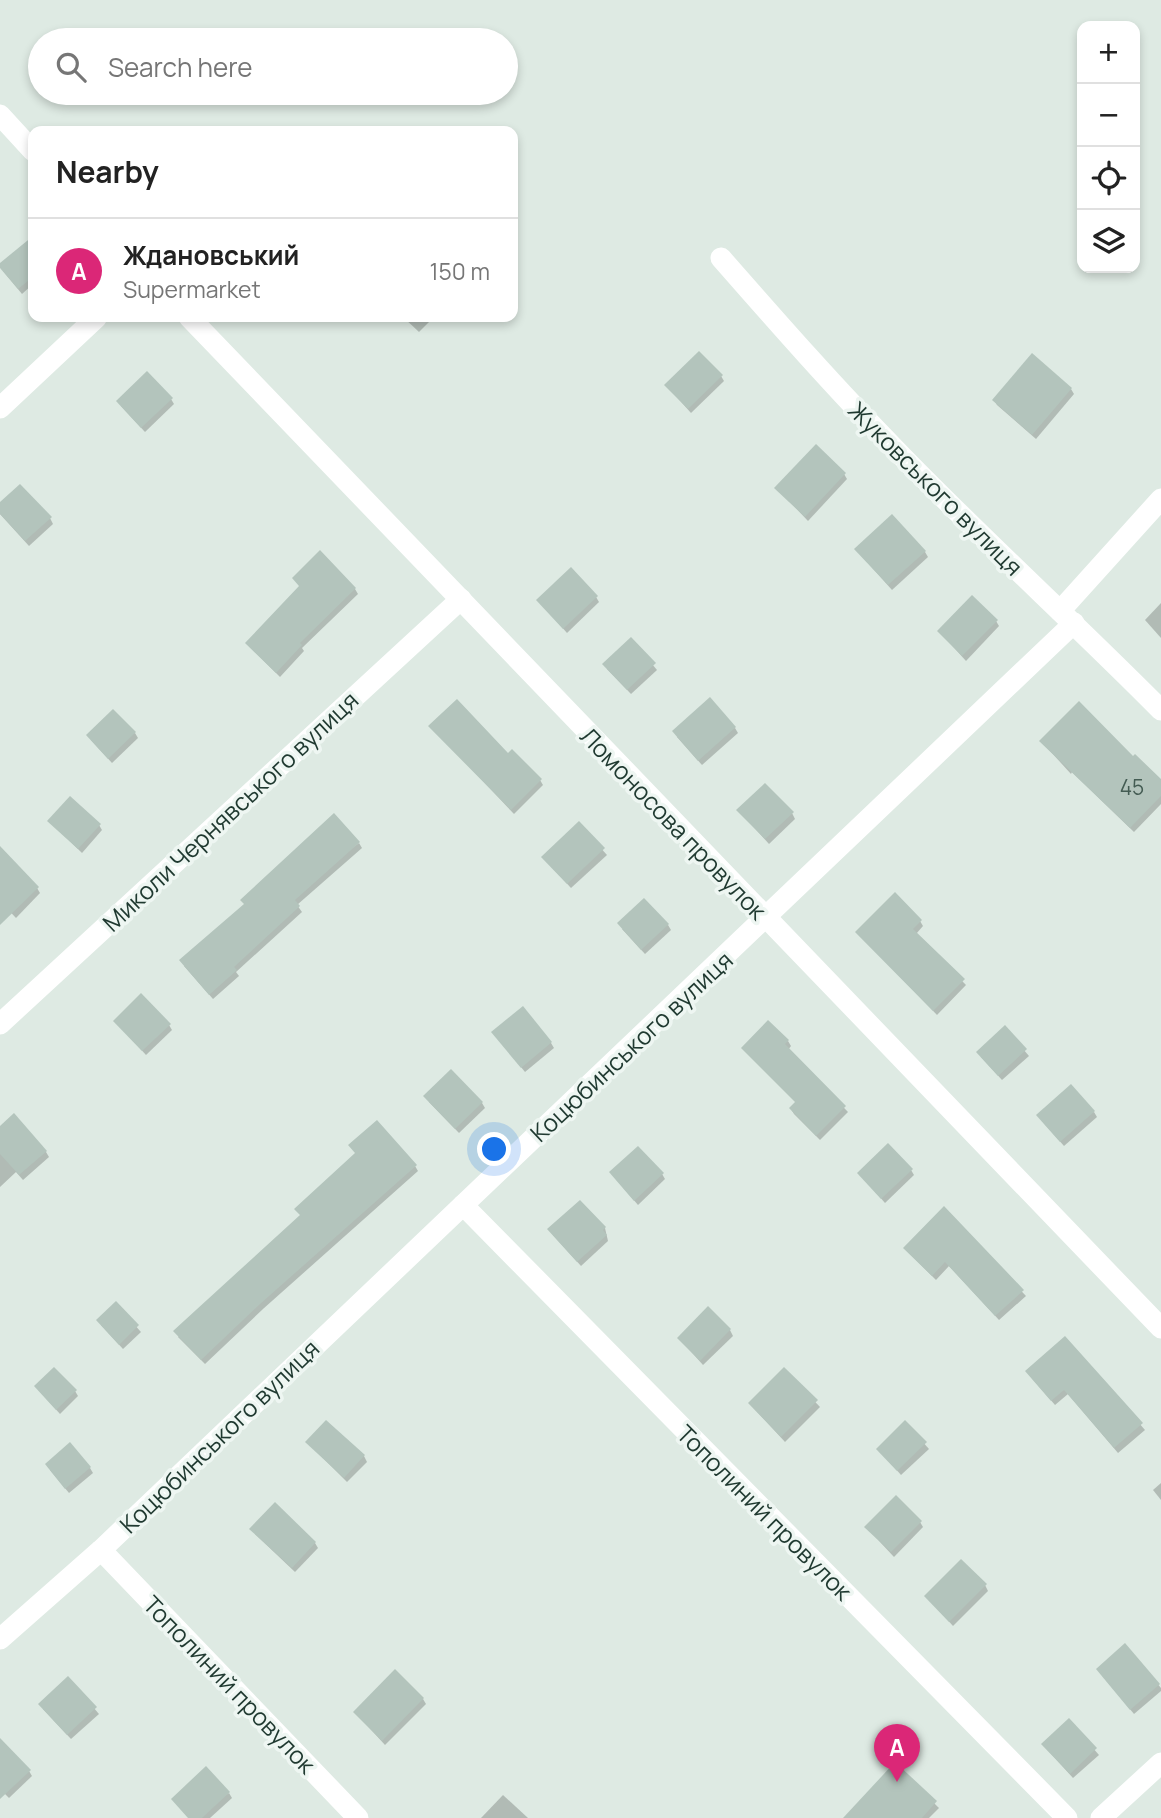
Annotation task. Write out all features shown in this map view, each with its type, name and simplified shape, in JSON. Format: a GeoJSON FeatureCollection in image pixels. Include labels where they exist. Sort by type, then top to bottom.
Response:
{"type":"FeatureCollection","features":[{"type":"Feature","properties":{"kind":"street"},"geometry":{"type":"LineString","coordinates":[[0,115],[28,146]]}},
{"type":"Feature","properties":{"kind":"street","name":"Жуковського вулиця"},"geometry":{"type":"LineString","coordinates":[[721,258],[830,381],[897,451],[1161,710]]}},
{"type":"Feature","properties":{"kind":"street"},"geometry":{"type":"LineString","coordinates":[[0,408],[92,322]]}},
{"type":"Feature","properties":{"kind":"street","name":"Ломоносова провулок"},"geometry":{"type":"LineString","coordinates":[[194,322],[1161,1328]]}},
{"type":"Feature","properties":{"kind":"street","name":"Коцюбинського вулиця"},"geometry":{"type":"LineString","coordinates":[[0,1639],[101,1550],[766,919],[1067,617],[1161,499]]}},
{"type":"Feature","properties":{"kind":"street","name":"Миколи Чернявського вулиця"},"geometry":{"type":"LineString","coordinates":[[0,1024],[461,599]]}},
{"type":"Feature","properties":{"kind":"street","name":"Тополиний провулок"},"geometry":{"type":"LineString","coordinates":[[463,1205],[1067,1818]]}},
{"type":"Feature","properties":{"kind":"street","name":"Тополиний провулок"},"geometry":{"type":"LineString","coordinates":[[101,1550],[358,1818]]}},
{"type":"Feature","properties":{"kind":"street"},"geometry":{"type":"LineString","coordinates":[[1101,1818],[1161,1763]]}},
{"type":"Feature","properties":{"kind":"building"},"geometry":{"type":"Polygon","coordinates":[[[28,240],[28,281],[18,289],[0,268],[0,263],[28,240]]]}},
{"type":"Feature","properties":{"kind":"building"},"geometry":{"type":"Polygon","coordinates":[[[699,351],[723,375],[688,409],[664,385],[699,351]]]}},
{"type":"Feature","properties":{"kind":"building"},"geometry":{"type":"Polygon","coordinates":[[[1032,353],[1072,388],[1032,435],[992,400],[1032,353]]]}},
{"type":"Feature","properties":{"kind":"building"},"geometry":{"type":"Polygon","coordinates":[[[147,371],[173,398],[141,428],[116,401],[147,371]]]}},
{"type":"Feature","properties":{"kind":"building"},"geometry":{"type":"Polygon","coordinates":[[[816,444],[846,473],[805,517],[774,488],[816,444]]]}},
{"type":"Feature","properties":{"kind":"building"},"geometry":{"type":"Polygon","coordinates":[[[20,484],[52,517],[25,541],[0,514],[0,502],[20,484]]]}},
{"type":"Feature","properties":{"kind":"building"},"geometry":{"type":"Polygon","coordinates":[[[892,514],[926,551],[888,585],[854,549],[892,514]]]}},
{"type":"Feature","properties":{"kind":"building"},"geometry":{"type":"Polygon","coordinates":[[[320,550],[356,588],[300,643],[302,645],[276,673],[245,643],[299,586],[292,578],[320,550]]]}},
{"type":"Feature","properties":{"kind":"building"},"geometry":{"type":"Polygon","coordinates":[[[571,567],[598,596],[563,629],[536,600],[571,567]]]}},
{"type":"Feature","properties":{"kind":"building"},"geometry":{"type":"Polygon","coordinates":[[[972,595],[998,620],[962,656],[937,631],[972,595]]]}},
{"type":"Feature","properties":{"kind":"building"},"geometry":{"type":"Polygon","coordinates":[[[631,637],[656,663],[627,690],[602,664],[631,637]]]}},
{"type":"Feature","properties":{"kind":"building"},"geometry":{"type":"Polygon","coordinates":[[[710,697],[736,727],[698,761],[672,731],[710,697]]]}},
{"type":"Feature","properties":{"kind":"building"},"geometry":{"type":"Polygon","coordinates":[[[457,699],[508,753],[512,749],[542,779],[511,810],[428,726],[457,699]]]}},
{"type":"Feature","properties":{"kind":"building"},"geometry":{"type":"Polygon","coordinates":[[[1079,701],[1133,756],[1135,754],[1161,779],[1161,796],[1130,828],[1039,741],[1079,701]]]}},
{"type":"Feature","properties":{"kind":"building"},"geometry":{"type":"Polygon","coordinates":[[[113,709],[136,732],[108,759],[86,735],[113,709]]]}},
{"type":"Feature","properties":{"kind":"building"},"geometry":{"type":"Polygon","coordinates":[[[765,783],[794,812],[765,839],[736,810],[765,783]]]}},
{"type":"Feature","properties":{"kind":"building"},"geometry":{"type":"Polygon","coordinates":[[[70,796],[101,824],[78,849],[47,821],[70,796]]]}},
{"type":"Feature","properties":{"kind":"building"},"geometry":{"type":"Polygon","coordinates":[[[334,813],[360,842],[295,900],[300,906],[234,967],[237,970],[209,995],[179,960],[244,904],[240,900],[334,813]]]}},
{"type":"Feature","properties":{"kind":"building"},"geometry":{"type":"Polygon","coordinates":[[[579,821],[605,848],[567,884],[541,857],[579,821]]]}},
{"type":"Feature","properties":{"kind":"building"},"geometry":{"type":"Polygon","coordinates":[[[0,846],[39,887],[0,925],[0,846]]]}},
{"type":"Feature","properties":{"kind":"building"},"geometry":{"type":"Polygon","coordinates":[[[895,892],[922,920],[913,929],[965,979],[933,1011],[855,932],[895,892]]]}},
{"type":"Feature","properties":{"kind":"building"},"geometry":{"type":"Polygon","coordinates":[[[644,898],[669,924],[641,950],[617,923],[644,898]]]}},
{"type":"Feature","properties":{"kind":"building"},"geometry":{"type":"Polygon","coordinates":[[[141,993],[171,1024],[142,1051],[113,1021],[141,993]]]}},
{"type":"Feature","properties":{"kind":"building"},"geometry":{"type":"Polygon","coordinates":[[[523,1006],[552,1042],[521,1068],[491,1032],[523,1006]]]}},
{"type":"Feature","properties":{"kind":"building"},"geometry":{"type":"Polygon","coordinates":[[[768,1020],[789,1040],[785,1044],[846,1106],[816,1136],[789,1108],[795,1102],[741,1048],[768,1020]]]}},
{"type":"Feature","properties":{"kind":"building"},"geometry":{"type":"Polygon","coordinates":[[[1005,1025],[1027,1049],[998,1076],[976,1052],[1005,1025]]]}},
{"type":"Feature","properties":{"kind":"building"},"geometry":{"type":"Polygon","coordinates":[[[451,1069],[483,1102],[455,1129],[423,1096],[451,1069]]]}},
{"type":"Feature","properties":{"kind":"building"},"geometry":{"type":"Polygon","coordinates":[[[1071,1084],[1095,1111],[1060,1142],[1036,1115],[1071,1084]]]}},
{"type":"Feature","properties":{"kind":"building"},"geometry":{"type":"Polygon","coordinates":[[[14,1113],[47,1151],[19,1175],[0,1154],[0,1126],[14,1113]]]}},
{"type":"Feature","properties":{"kind":"building"},"geometry":{"type":"Polygon","coordinates":[[[377,1120],[417,1165],[201,1360],[173,1331],[300,1215],[294,1209],[355,1153],[348,1145],[377,1120]]]}},
{"type":"Feature","properties":{"kind":"building"},"geometry":{"type":"Polygon","coordinates":[[[888,1143],[913,1169],[881,1199],[857,1173],[888,1143]]]}},
{"type":"Feature","properties":{"kind":"building"},"geometry":{"type":"Polygon","coordinates":[[[638,1146],[664,1173],[634,1201],[609,1172],[638,1146]]]}},
{"type":"Feature","properties":{"kind":"building"},"geometry":{"type":"Polygon","coordinates":[[[580,1200],[606,1227],[603,1230],[607,1235],[577,1262],[547,1229],[580,1200]]]}},
{"type":"Feature","properties":{"kind":"building"},"geometry":{"type":"Polygon","coordinates":[[[944,1206],[1024,1290],[995,1316],[945,1262],[932,1276],[903,1248],[944,1206]]]}},
{"type":"Feature","properties":{"kind":"building"},"geometry":{"type":"Polygon","coordinates":[[[116,1301],[139,1325],[119,1345],[96,1320],[116,1301]]]}},
{"type":"Feature","properties":{"kind":"building"},"geometry":{"type":"Polygon","coordinates":[[[708,1306],[731,1329],[700,1361],[677,1338],[708,1306]]]}},
{"type":"Feature","properties":{"kind":"building"},"geometry":{"type":"Polygon","coordinates":[[[1065,1336],[1143,1423],[1114,1448],[1064,1390],[1051,1401],[1025,1371],[1065,1336]]]}},
{"type":"Feature","properties":{"kind":"building"},"geometry":{"type":"Polygon","coordinates":[[[54,1367],[77,1390],[56,1410],[34,1386],[54,1367]]]}},
{"type":"Feature","properties":{"kind":"building"},"geometry":{"type":"Polygon","coordinates":[[[784,1367],[818,1400],[781,1437],[748,1403],[784,1367]]]}},
{"type":"Feature","properties":{"kind":"building"},"geometry":{"type":"Polygon","coordinates":[[[326,1420],[365,1455],[344,1478],[305,1442],[326,1420]]]}},
{"type":"Feature","properties":{"kind":"building"},"geometry":{"type":"Polygon","coordinates":[[[905,1420],[927,1442],[897,1471],[876,1449],[905,1420]]]}},
{"type":"Feature","properties":{"kind":"building"},"geometry":{"type":"Polygon","coordinates":[[[70,1442],[91,1467],[65,1489],[45,1464],[70,1442]]]}},
{"type":"Feature","properties":{"kind":"building"},"geometry":{"type":"Polygon","coordinates":[[[896,1495],[922,1521],[891,1552],[864,1527],[896,1495]]]}},
{"type":"Feature","properties":{"kind":"building"},"geometry":{"type":"Polygon","coordinates":[[[275,1502],[316,1542],[292,1568],[249,1529],[275,1502]]]}},
{"type":"Feature","properties":{"kind":"building"},"geometry":{"type":"Polygon","coordinates":[[[961,1559],[987,1584],[949,1622],[924,1596],[961,1559]]]}},
{"type":"Feature","properties":{"kind":"building"},"geometry":{"type":"Polygon","coordinates":[[[1125,1643],[1160,1684],[1130,1710],[1096,1669],[1125,1643]]]}},
{"type":"Feature","properties":{"kind":"building"},"geometry":{"type":"Polygon","coordinates":[[[395,1669],[424,1698],[382,1741],[353,1712],[395,1669]]]}},
{"type":"Feature","properties":{"kind":"building"},"geometry":{"type":"Polygon","coordinates":[[[68,1676],[97,1707],[67,1735],[38,1704],[68,1676]]]}},
{"type":"Feature","properties":{"kind":"building"},"geometry":{"type":"Polygon","coordinates":[[[1069,1718],[1097,1748],[1070,1774],[1041,1744],[1069,1718]]]}},
{"type":"Feature","properties":{"kind":"building"},"geometry":{"type":"Polygon","coordinates":[[[0,1738],[31,1770],[0,1799],[0,1738]]]}},
{"type":"Feature","properties":{"kind":"building"},"geometry":{"type":"Polygon","coordinates":[[[895,1762],[937,1801],[922,1818],[843,1818],[895,1762]]]}},
{"type":"Feature","properties":{"kind":"building"},"geometry":{"type":"Polygon","coordinates":[[[206,1766],[230,1792],[202,1818],[188,1818],[171,1799],[206,1766]]]}},
{"type":"Feature","properties":{"kind":"place","name":"Ждановський"},"geometry":{"type":"Point","coordinates":[897,1782]}}]}
